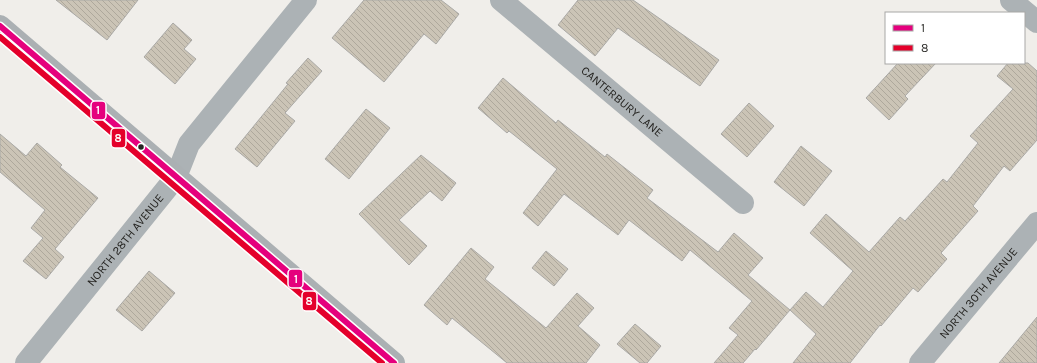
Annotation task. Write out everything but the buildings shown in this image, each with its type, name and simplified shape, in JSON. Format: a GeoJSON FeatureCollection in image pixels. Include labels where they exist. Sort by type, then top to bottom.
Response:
{"type":"FeatureCollection","features":[{"type":"Feature","properties":{"kind":"main road"},"geometry":{"type":"LineString","coordinates":[[0,26],[394,363]]}},
{"type":"Feature","properties":{"kind":"street","name":"NORTH 28TH AVENUE"},"geometry":{"type":"LineString","coordinates":[[26,363],[176,177],[189,144],[306,0]]}},
{"type":"Feature","properties":{"kind":"street","name":"CANTERBURY LANE"},"geometry":{"type":"LineString","coordinates":[[501,0],[743,203]]}},
{"type":"Feature","properties":{"kind":"street"},"geometry":{"type":"LineString","coordinates":[[1011,0],[1037,22]]}},
{"type":"Feature","properties":{"kind":"street","name":"NORTH 30TH AVENUE"},"geometry":{"type":"LineString","coordinates":[[920,363],[1037,223]]}},
{"type":"Feature","properties":{"kind":"transit line","name":"1"},"geometry":{"type":"LineString","coordinates":[[0,26],[394,363]]}},
{"type":"Feature","properties":{"kind":"transit line","name":"8"},"geometry":{"type":"LineString","coordinates":[[0,37],[382,363]]}}]}
